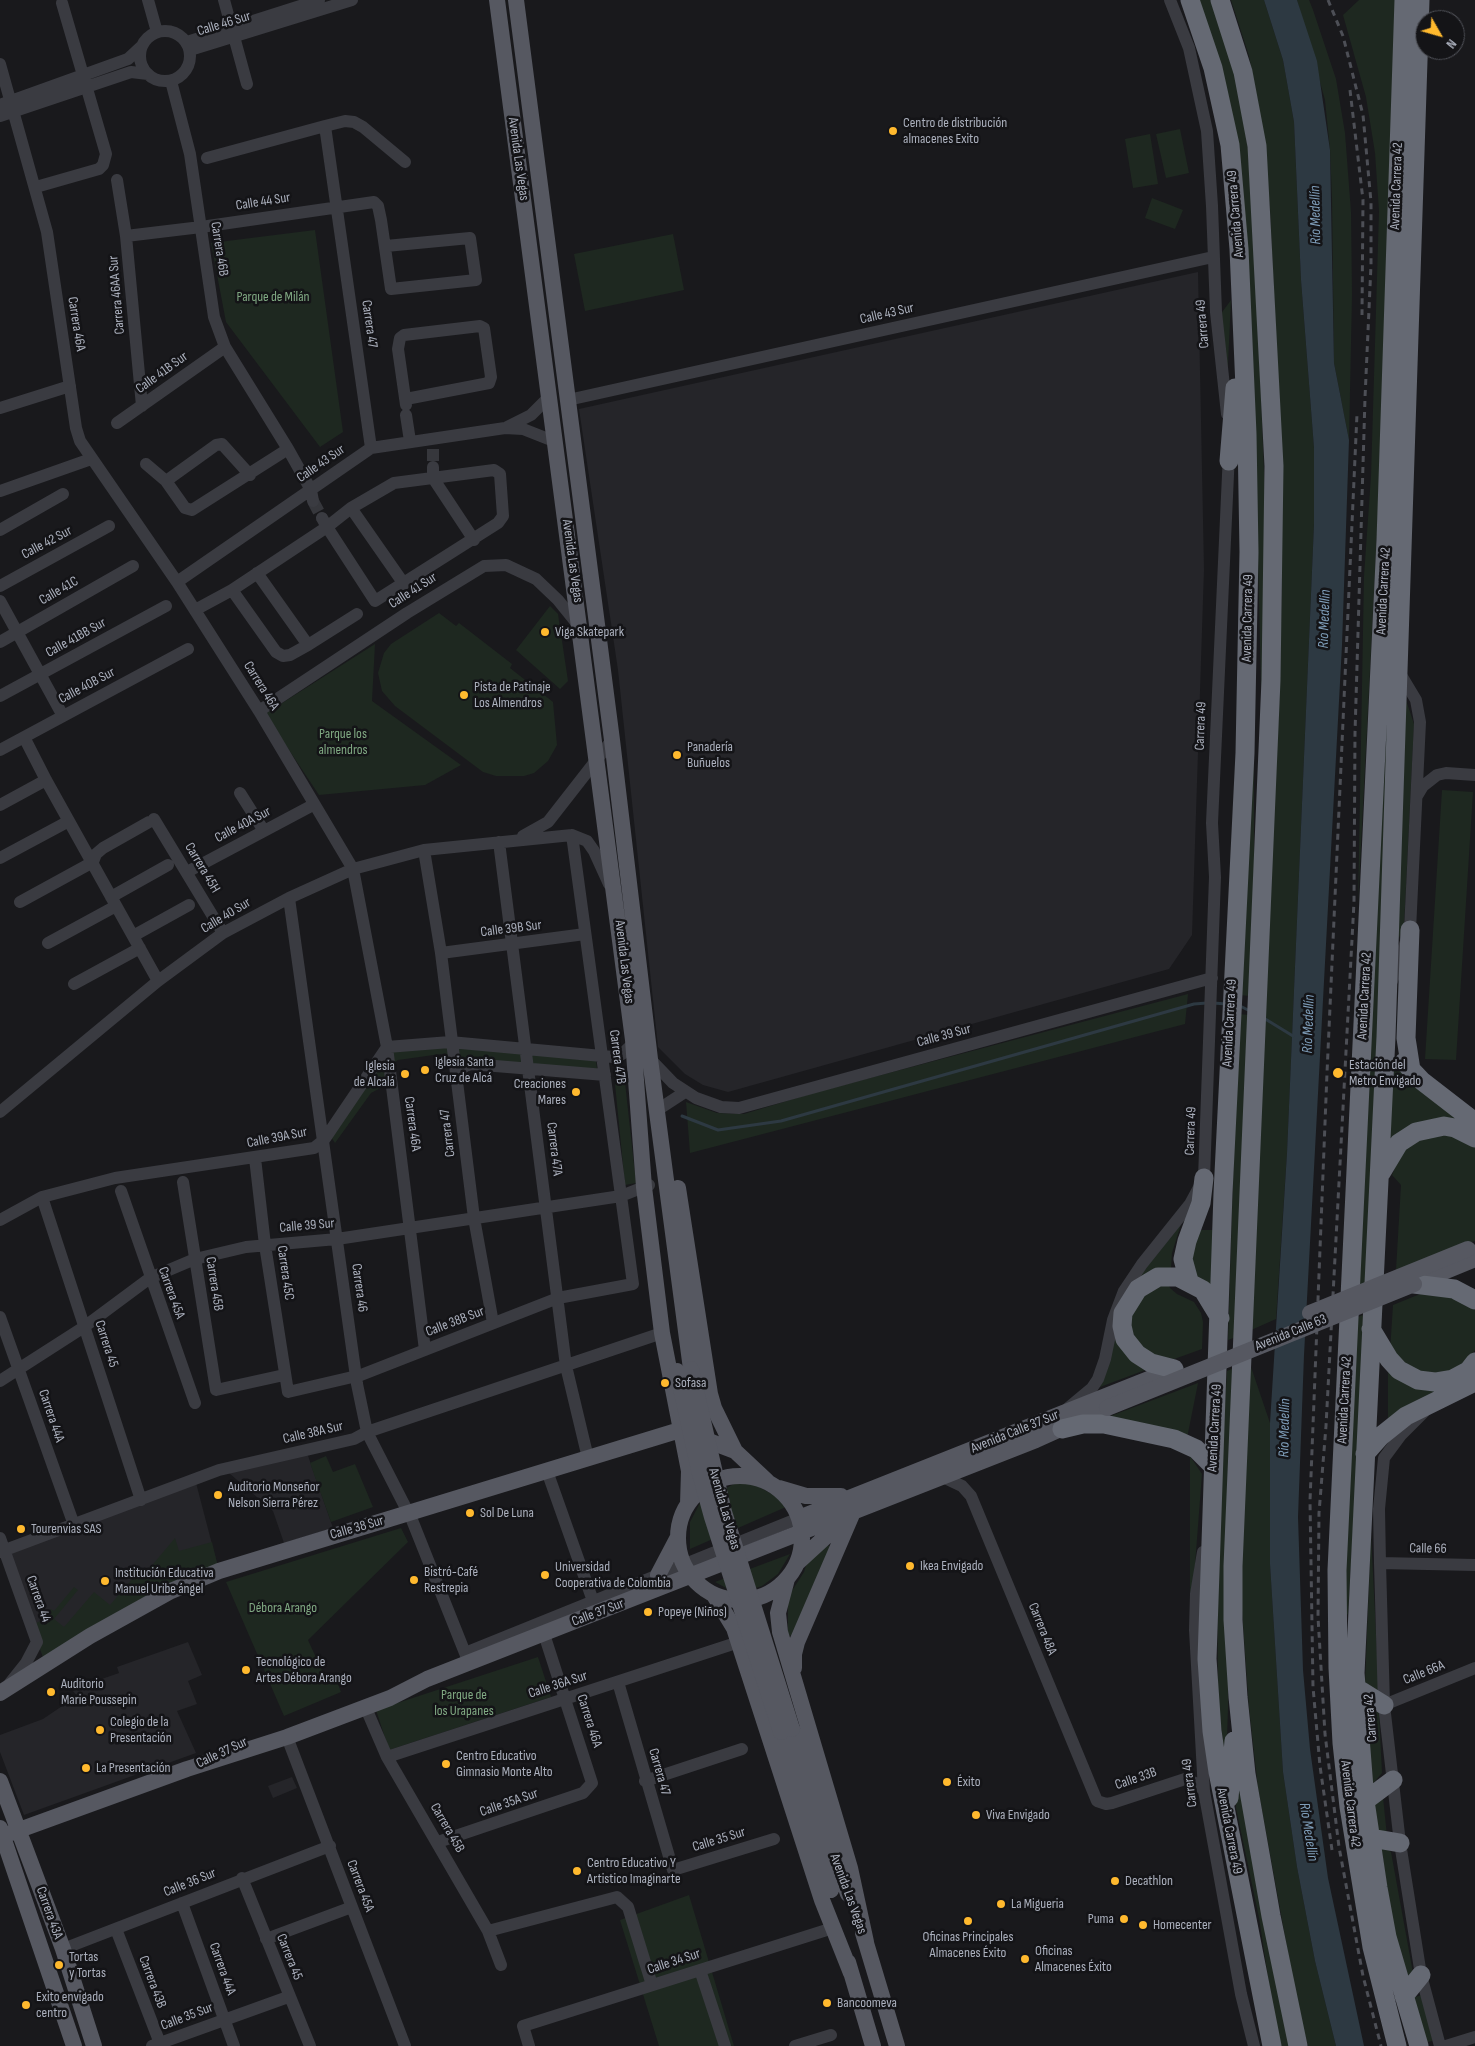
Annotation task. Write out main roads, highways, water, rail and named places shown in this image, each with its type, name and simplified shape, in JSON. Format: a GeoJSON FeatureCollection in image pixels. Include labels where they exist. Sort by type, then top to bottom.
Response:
{"type":"FeatureCollection","features":[{"type":"Feature","properties":{"kind":"highway","name":"Avenida Carrera 49"},"geometry":{"type":"LineString","coordinates":[[1190,0],[1213,68],[1230,145],[1239,250],[1247,434],[1248,650],[1230,1019],[1220,1318],[1210,1513],[1207,1620],[1208,1691],[1212,1731],[1227,1821],[1272,2046]]}},
{"type":"Feature","properties":{"kind":"highway","name":"Avenida Carrera 49"},"geometry":{"type":"LineString","coordinates":[[1220,0],[1244,72],[1251,108],[1260,197],[1274,466],[1274,587],[1258,1007],[1233,1566],[1238,1697],[1246,1774],[1254,1826],[1298,2046]]}},
{"type":"Feature","properties":{"kind":"highway","name":"Avenida Carrera 42"},"geometry":{"type":"LineString","coordinates":[[1397,2046],[1372,1947],[1350,1816],[1342,1742],[1337,1615],[1340,1488],[1365,1013],[1391,396],[1404,0]]}},
{"type":"Feature","properties":{"kind":"highway","name":"Avenida Carrera 42"},"geometry":{"type":"LineString","coordinates":[[1419,2046],[1387,1938],[1365,1801],[1355,1680],[1386,1036],[1420,0]]}},
{"type":"Feature","properties":{"kind":"highway"},"geometry":{"type":"LineString","coordinates":[[1229,461],[1242,312]]}},
{"type":"Feature","properties":{"kind":"highway"},"geometry":{"type":"LineString","coordinates":[[1391,396],[1408,349]]}},
{"type":"Feature","properties":{"kind":"highway"},"geometry":{"type":"LineString","coordinates":[[1248,650],[1266,795]]}},
{"type":"Feature","properties":{"kind":"highway"},"geometry":{"type":"LineString","coordinates":[[1410,930],[1406,1038],[1411,1070]]}},
{"type":"Feature","properties":{"kind":"highway"},"geometry":{"type":"LineString","coordinates":[[1386,1036],[1411,1070],[1475,1122]]}},
{"type":"Feature","properties":{"kind":"highway"},"geometry":{"type":"LineString","coordinates":[[1379,1177],[1399,1143],[1416,1132],[1444,1126],[1455,1128],[1475,1138]]}},
{"type":"Feature","properties":{"kind":"highway"},"geometry":{"type":"LineString","coordinates":[[1189,1281],[1183,1259],[1187,1241],[1201,1203],[1204,1178]]}},
{"type":"Feature","properties":{"kind":"highway"},"geometry":{"type":"LineString","coordinates":[[1174,1369],[1151,1363],[1129,1346],[1122,1326],[1123,1313],[1129,1300],[1147,1281],[1169,1276],[1189,1281],[1209,1298],[1220,1318]]}},
{"type":"Feature","properties":{"kind":"highway"},"geometry":{"type":"LineString","coordinates":[[1414,1284],[1454,1289],[1475,1300]]}},
{"type":"Feature","properties":{"kind":"highway"},"geometry":{"type":"LineString","coordinates":[[1371,1329],[1399,1370],[1418,1380],[1435,1382],[1453,1380],[1468,1371],[1475,1362]]}},
{"type":"Feature","properties":{"kind":"highway"},"geometry":{"type":"LineString","coordinates":[[1365,1454],[1381,1436],[1401,1420],[1475,1382]]}},
{"type":"Feature","properties":{"kind":"highway"},"geometry":{"type":"LineString","coordinates":[[1061,1421],[1104,1424],[1174,1439],[1196,1449],[1213,1466]]}},
{"type":"Feature","properties":{"kind":"highway"},"geometry":{"type":"LineString","coordinates":[[1337,1615],[1355,1680],[1384,1705]]}},
{"type":"Feature","properties":{"kind":"highway"},"geometry":{"type":"LineString","coordinates":[[1227,1821],[1238,1697]]}},
{"type":"Feature","properties":{"kind":"highway"},"geometry":{"type":"LineString","coordinates":[[1365,1801],[1392,1780]]}},
{"type":"Feature","properties":{"kind":"highway"},"geometry":{"type":"LineString","coordinates":[[1371,1838],[1400,1843]]}},
{"type":"Feature","properties":{"kind":"highway"},"geometry":{"type":"LineString","coordinates":[[1387,1938],[1393,1991],[1407,2046]]}},
{"type":"Feature","properties":{"kind":"highway"},"geometry":{"type":"LineString","coordinates":[[1404,1996],[1421,1974]]}},
{"type":"Feature","properties":{"kind":"main road","name":"Avenida Las Vegas"},"geometry":{"type":"LineString","coordinates":[[497,0],[634,1043],[642,1152],[662,1333],[689,1471],[688,1504]]}},
{"type":"Feature","properties":{"kind":"main road","name":"Avenida Las Vegas"},"geometry":{"type":"LineString","coordinates":[[516,0],[612,740],[650,1059],[659,1105],[684,1370]]}},
{"type":"Feature","properties":{"kind":"main road"},"geometry":{"type":"LineString","coordinates":[[602,789],[608,789],[613,794],[616,812],[623,830]]}},
{"type":"Feature","properties":{"kind":"main road"},"geometry":{"type":"LineString","coordinates":[[638,1092],[648,1093],[659,1105]]}},
{"type":"Feature","properties":{"kind":"main road","name":"Avenida Las Vegas"},"geometry":{"type":"LineString","coordinates":[[659,1105],[669,1132],[710,1394],[735,1451]]}},
{"type":"Feature","properties":{"kind":"main road","name":"Avenida Las Vegas"},"geometry":{"type":"LineString","coordinates":[[646,1186],[684,1370],[787,1731],[832,1896],[850,1973]]}},
{"type":"Feature","properties":{"kind":"main road","name":"Avenida Calle 63"},"geometry":{"type":"LineString","coordinates":[[1107,1408],[1414,1284],[1473,1251]]}},
{"type":"Feature","properties":{"kind":"main road","name":"Avenida Calle 63"},"geometry":{"type":"LineString","coordinates":[[1174,1369],[1473,1251]]}},
{"type":"Feature","properties":{"kind":"main road","name":"Avenida Calle 37 Sur"},"geometry":{"type":"LineString","coordinates":[[853,1512],[942,1477],[1174,1369]]}},
{"type":"Feature","properties":{"kind":"main road"},"geometry":{"type":"LineString","coordinates":[[676,1408],[696,1408],[710,1394]]}},
{"type":"Feature","properties":{"kind":"main road","name":"Avenida Calle 37 Sur"},"geometry":{"type":"LineString","coordinates":[[856,1495],[1061,1421],[1107,1408]]}},
{"type":"Feature","properties":{"kind":"main road"},"geometry":{"type":"LineString","coordinates":[[680,1430],[735,1451],[788,1497],[801,1525],[798,1563]]}},
{"type":"Feature","properties":{"kind":"main road","name":"Calle 38 Sur"},"geometry":{"type":"LineString","coordinates":[[2,1692],[90,1636],[172,1591],[219,1571],[680,1430]]}},
{"type":"Feature","properties":{"kind":"main road"},"geometry":{"type":"LineString","coordinates":[[853,1512],[798,1563],[787,1579],[772,1592],[753,1599],[733,1600],[660,1581],[678,1537],[679,1525],[688,1504],[704,1487],[724,1478],[746,1476],[796,1494],[818,1497],[856,1495]]}},
{"type":"Feature","properties":{"kind":"main road","name":"Calle 37 Sur"},"geometry":{"type":"LineString","coordinates":[[1,1834],[19,1830],[186,1769],[286,1737],[390,1698],[467,1658],[544,1634],[586,1618],[660,1581],[801,1525],[856,1495]]}},
{"type":"Feature","properties":{"kind":"main road"},"geometry":{"type":"LineString","coordinates":[[760,1707],[768,1695],[773,1692],[797,1688],[794,1654],[797,1642],[853,1512]]}},
{"type":"Feature","properties":{"kind":"main road","name":"Calle 37 Sur"},"geometry":{"type":"LineString","coordinates":[[801,1525],[853,1512]]}},
{"type":"Feature","properties":{"kind":"main road"},"geometry":{"type":"LineString","coordinates":[[678,1537],[687,1571],[710,1593]]}},
{"type":"Feature","properties":{"kind":"main road","name":"Avenida Las Vegas"},"geometry":{"type":"LineString","coordinates":[[787,1579],[780,1602],[778,1623],[850,1868],[866,1942]]}},
{"type":"Feature","properties":{"kind":"main road","name":"Avenida Las Vegas"},"geometry":{"type":"LineString","coordinates":[[710,1593],[729,1618],[739,1642],[873,2046]]}},
{"type":"Feature","properties":{"kind":"main road"},"geometry":{"type":"LineString","coordinates":[[571,1610],[586,1618]]}},
{"type":"Feature","properties":{"kind":"main road","name":"Calle 37 Sur"},"geometry":{"type":"LineString","coordinates":[[186,1769],[247,1740],[386,1689],[427,1679]]}},
{"type":"Feature","properties":{"kind":"main road","name":"Avenida Las Vegas"},"geometry":{"type":"LineString","coordinates":[[787,1731],[866,1942],[897,2046]]}},
{"type":"Feature","properties":{"kind":"main road","name":"Carrera 43A"},"geometry":{"type":"LineString","coordinates":[[0,1781],[63,1949],[94,2046]]}},
{"type":"Feature","properties":{"kind":"main road","name":"Carrera 43A"},"geometry":{"type":"LineString","coordinates":[[1,1834],[74,2046]]}},
{"type":"Feature","properties":{"kind":"water","name":"Río Medellín"},"geometry":{"type":"Polygon","coordinates":[[[1264,0],[1297,0],[1317,61],[1330,150],[1334,363],[1349,440],[1342,645],[1304,1355],[1298,1517],[1303,1670],[1310,1749],[1328,1878],[1364,2046],[1336,2046],[1315,1961],[1297,1867],[1283,1772],[1270,1564],[1270,1423],[1287,1153],[1314,524],[1314,448],[1301,280],[1294,122],[1283,60],[1264,0]]]}},
{"type":"Feature","properties":{"kind":"waterway"},"geometry":{"type":"LineString","coordinates":[[682,1116],[718,1130],[781,1121],[1194,1004],[1207,1003]]}},
{"type":"Feature","properties":{"kind":"waterway"},"geometry":{"type":"LineString","coordinates":[[1213,1003],[1227,1004]]}},
{"type":"Feature","properties":{"kind":"waterway"},"geometry":{"type":"LineString","coordinates":[[1238,1005],[1250,1011]]}},
{"type":"Feature","properties":{"kind":"waterway","name":"Río Medellín"},"geometry":{"type":"LineString","coordinates":[[1262,1017],[1293,1036]]}},
{"type":"Feature","properties":{"kind":"tunnel"},"geometry":{"type":"LineString","coordinates":[[433,449],[433,467]]}},
{"type":"Feature","properties":{"kind":"tunnel"},"geometry":{"type":"LineString","coordinates":[[313,501],[322,518]]}},
{"type":"Feature","properties":{"kind":"railway"},"geometry":{"type":"LineString","coordinates":[[1328,0],[1343,36],[1363,115],[1371,202],[1371,265],[1355,733],[1354,902],[1326,1426],[1319,1513],[1318,1617],[1325,1734],[1339,1847],[1363,1976],[1381,2046]]}},
{"type":"Feature","properties":{"kind":"railway"},"geometry":{"type":"LineString","coordinates":[[1350,90],[1363,200],[1362,315]]}},
{"type":"Feature","properties":{"kind":"railway"},"geometry":{"type":"LineString","coordinates":[[1332,1850],[1320,1766],[1313,1687],[1310,1501],[1327,1073],[1357,414]]}},
{"type":"Feature","properties":{"kind":"place","name":"Centro de distribución almacenes Exito"},"geometry":{"type":"Point","coordinates":[893,131]}},
{"type":"Feature","properties":{"kind":"place","name":"Viga Skatepark"},"geometry":{"type":"Point","coordinates":[545,632]}},
{"type":"Feature","properties":{"kind":"place","name":"Pista de Patinaje Los Almendros"},"geometry":{"type":"Point","coordinates":[464,695]}},
{"type":"Feature","properties":{"kind":"place","name":"Panadería Buñuelos"},"geometry":{"type":"Point","coordinates":[677,755]}},
{"type":"Feature","properties":{"kind":"place","name":"Iglesia Santa Cruz de Alcá"},"geometry":{"type":"Point","coordinates":[425,1070]}},
{"type":"Feature","properties":{"kind":"place","name":"Estación del Metro Envigado"},"geometry":{"type":"Point","coordinates":[1338,1073]}},
{"type":"Feature","properties":{"kind":"place","name":"Iglesia de Alcalá"},"geometry":{"type":"Point","coordinates":[405,1074]}},
{"type":"Feature","properties":{"kind":"place","name":"Creaciones Mares"},"geometry":{"type":"Point","coordinates":[576,1092]}},
{"type":"Feature","properties":{"kind":"place","name":"Sofasa"},"geometry":{"type":"Point","coordinates":[665,1383]}},
{"type":"Feature","properties":{"kind":"place","name":"Auditorio Monseñor Nelson Sierra Pérez"},"geometry":{"type":"Point","coordinates":[218,1495]}},
{"type":"Feature","properties":{"kind":"place","name":"Sol De Luna"},"geometry":{"type":"Point","coordinates":[470,1513]}},
{"type":"Feature","properties":{"kind":"place","name":"Tourenvias SAS"},"geometry":{"type":"Point","coordinates":[21,1529]}},
{"type":"Feature","properties":{"kind":"place","name":"Ikea Envigado"},"geometry":{"type":"Point","coordinates":[910,1566]}},
{"type":"Feature","properties":{"kind":"place","name":"Universidad Cooperativa de Colombia"},"geometry":{"type":"Point","coordinates":[545,1575]}},
{"type":"Feature","properties":{"kind":"place","name":"Bistró-Café Restrepia"},"geometry":{"type":"Point","coordinates":[414,1580]}},
{"type":"Feature","properties":{"kind":"place","name":"Institución Educativa Manuel Uribe ángel"},"geometry":{"type":"Point","coordinates":[105,1581]}},
{"type":"Feature","properties":{"kind":"place","name":"Popeye (Niños)"},"geometry":{"type":"Point","coordinates":[648,1612]}},
{"type":"Feature","properties":{"kind":"place","name":"Tecnológico de Artes Débora Arango"},"geometry":{"type":"Point","coordinates":[246,1670]}},
{"type":"Feature","properties":{"kind":"place","name":"Auditorio Marie Poussepin"},"geometry":{"type":"Point","coordinates":[51,1692]}},
{"type":"Feature","properties":{"kind":"place","name":"Colegio de la Presentación"},"geometry":{"type":"Point","coordinates":[100,1730]}},
{"type":"Feature","properties":{"kind":"place","name":"Centro Educativo Gimnasio Monte Alto"},"geometry":{"type":"Point","coordinates":[446,1764]}},
{"type":"Feature","properties":{"kind":"place","name":"La Presentación"},"geometry":{"type":"Point","coordinates":[86,1768]}},
{"type":"Feature","properties":{"kind":"place","name":"Éxito"},"geometry":{"type":"Point","coordinates":[947,1782]}},
{"type":"Feature","properties":{"kind":"place","name":"Viva Envigado"},"geometry":{"type":"Point","coordinates":[976,1815]}},
{"type":"Feature","properties":{"kind":"place","name":"Centro Educativo Y Artistico Imaginarte"},"geometry":{"type":"Point","coordinates":[577,1871]}},
{"type":"Feature","properties":{"kind":"place","name":"Decathlon"},"geometry":{"type":"Point","coordinates":[1115,1881]}},
{"type":"Feature","properties":{"kind":"place","name":"La Migueria"},"geometry":{"type":"Point","coordinates":[1001,1904]}},
{"type":"Feature","properties":{"kind":"place","name":"Puma"},"geometry":{"type":"Point","coordinates":[1124,1919]}},
{"type":"Feature","properties":{"kind":"place","name":"Oficinas Principales Almacenes Éxito"},"geometry":{"type":"Point","coordinates":[968,1921]}},
{"type":"Feature","properties":{"kind":"place","name":"Homecenter"},"geometry":{"type":"Point","coordinates":[1143,1925]}},
{"type":"Feature","properties":{"kind":"place","name":"Oficinas Almacenes Éxito"},"geometry":{"type":"Point","coordinates":[1025,1959]}},
{"type":"Feature","properties":{"kind":"place","name":"Tortas y Tortas"},"geometry":{"type":"Point","coordinates":[59,1965]}},
{"type":"Feature","properties":{"kind":"place","name":"Bancoomeva"},"geometry":{"type":"Point","coordinates":[827,2003]}},
{"type":"Feature","properties":{"kind":"place","name":"Exito envigado centro"},"geometry":{"type":"Point","coordinates":[26,2005]}},
{"type":"Feature","properties":{"kind":"park label","name":"Parque de Milán"},"geometry":{"type":"Point","coordinates":[273,297]}},
{"type":"Feature","properties":{"kind":"park label","name":"Parque los almendros"},"geometry":{"type":"Point","coordinates":[343,742]}},
{"type":"Feature","properties":{"kind":"park label","name":"Débora Arango"},"geometry":{"type":"Point","coordinates":[283,1608]}},
{"type":"Feature","properties":{"kind":"park label","name":"Parque de los Urapanes"},"geometry":{"type":"Point","coordinates":[464,1704]}}]}
